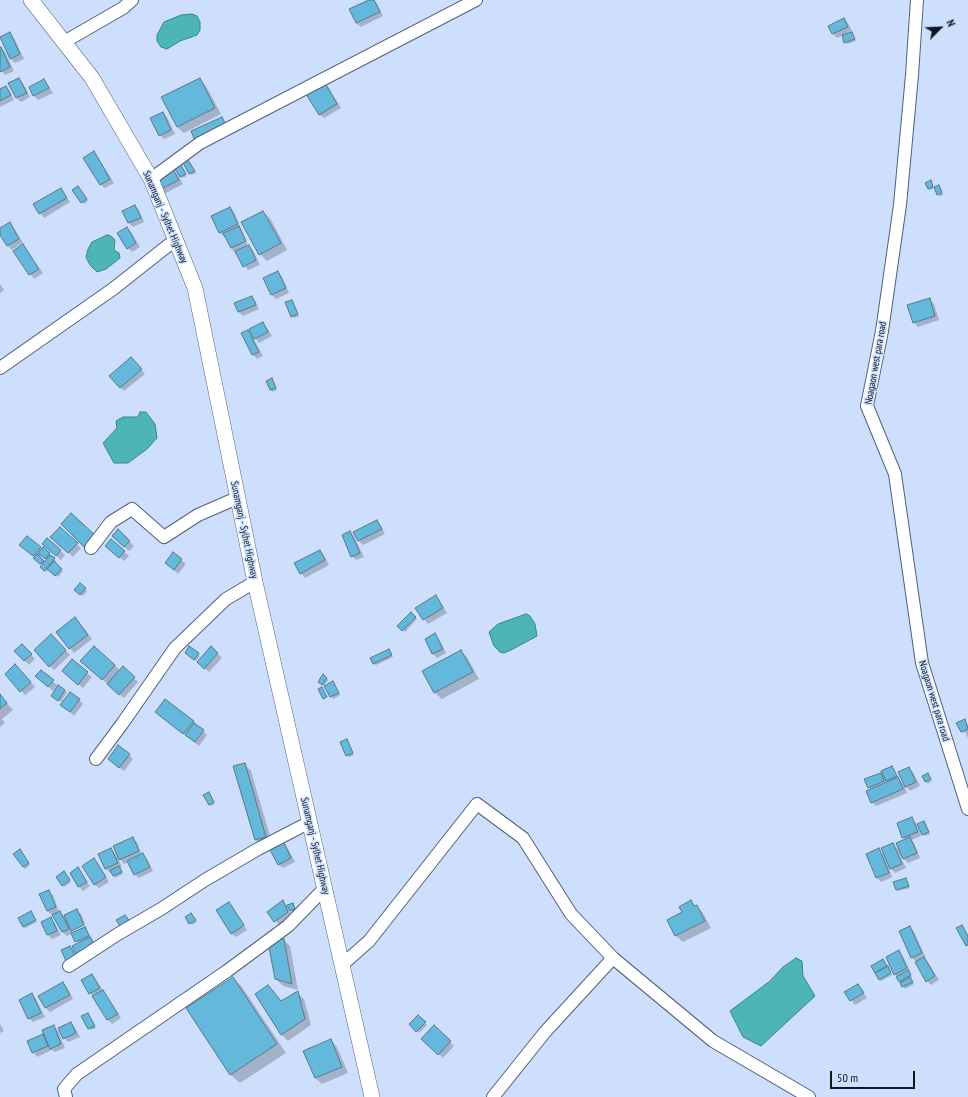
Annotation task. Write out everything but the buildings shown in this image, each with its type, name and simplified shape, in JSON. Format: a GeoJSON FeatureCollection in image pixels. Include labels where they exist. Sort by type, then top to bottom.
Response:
{"type":"FeatureCollection","features":[{"type":"Feature","properties":{"kind":"main road","name":"Sunamganj - Sylhet Highway"},"geometry":{"type":"LineString","coordinates":[[31,0],[92,78],[151,179],[194,288],[254,582],[372,1097]]}},
{"type":"Feature","properties":{"kind":"street"},"geometry":{"type":"LineString","coordinates":[[64,42],[123,8],[132,0]]}},
{"type":"Feature","properties":{"kind":"street"},"geometry":{"type":"LineString","coordinates":[[151,179],[200,143],[476,0]]}},
{"type":"Feature","properties":{"kind":"street","name":"Noagaon west para road"},"geometry":{"type":"LineString","coordinates":[[917,0],[912,76],[900,205],[882,331],[867,406],[895,474],[922,663],[968,809]]}},
{"type":"Feature","properties":{"kind":"street"},"geometry":{"type":"LineString","coordinates":[[0,368],[113,288],[176,240]]}},
{"type":"Feature","properties":{"kind":"street"},"geometry":{"type":"LineString","coordinates":[[91,548],[111,522],[132,509],[164,537],[198,515],[237,498]]}},
{"type":"Feature","properties":{"kind":"street"},"geometry":{"type":"LineString","coordinates":[[96,759],[175,648],[226,599],[254,582]]}},
{"type":"Feature","properties":{"kind":"street"},"geometry":{"type":"LineString","coordinates":[[342,965],[369,941],[477,804],[523,838],[571,914],[614,958],[713,1041],[809,1097]]}},
{"type":"Feature","properties":{"kind":"street"},"geometry":{"type":"LineString","coordinates":[[69,966],[206,880],[258,849],[310,822]]}},
{"type":"Feature","properties":{"kind":"street"},"geometry":{"type":"LineString","coordinates":[[66,1097],[64,1089],[77,1074],[227,971],[288,926],[325,888]]}},
{"type":"Feature","properties":{"kind":"street"},"geometry":{"type":"LineString","coordinates":[[493,1097],[545,1032],[614,958]]}},
{"type":"Feature","properties":{"kind":"shaded area"},"geometry":{"type":"Polygon","coordinates":[[[192,14],[197,16],[200,22],[200,30],[197,35],[180,41],[167,49],[161,47],[157,41],[157,35],[164,22],[181,15],[192,14]]]}},
{"type":"Feature","properties":{"kind":"shaded area"},"geometry":{"type":"Polygon","coordinates":[[[107,235],[111,236],[115,240],[114,250],[119,253],[120,258],[106,269],[97,272],[90,265],[86,257],[88,249],[92,242],[107,235]]]}},
{"type":"Feature","properties":{"kind":"shaded area"},"geometry":{"type":"Polygon","coordinates":[[[140,412],[146,412],[155,424],[157,438],[147,449],[128,463],[114,463],[103,443],[117,428],[116,421],[123,417],[138,417],[140,412]]]}},
{"type":"Feature","properties":{"kind":"shaded area"},"geometry":{"type":"Polygon","coordinates":[[[526,614],[530,616],[535,624],[537,636],[511,650],[504,653],[500,652],[494,646],[489,632],[498,624],[526,614]]]}},
{"type":"Feature","properties":{"kind":"shaded area"},"geometry":{"type":"Polygon","coordinates":[[[796,958],[802,961],[803,976],[815,996],[761,1046],[743,1037],[730,1011],[770,981],[783,967],[796,958]]]}}]}
